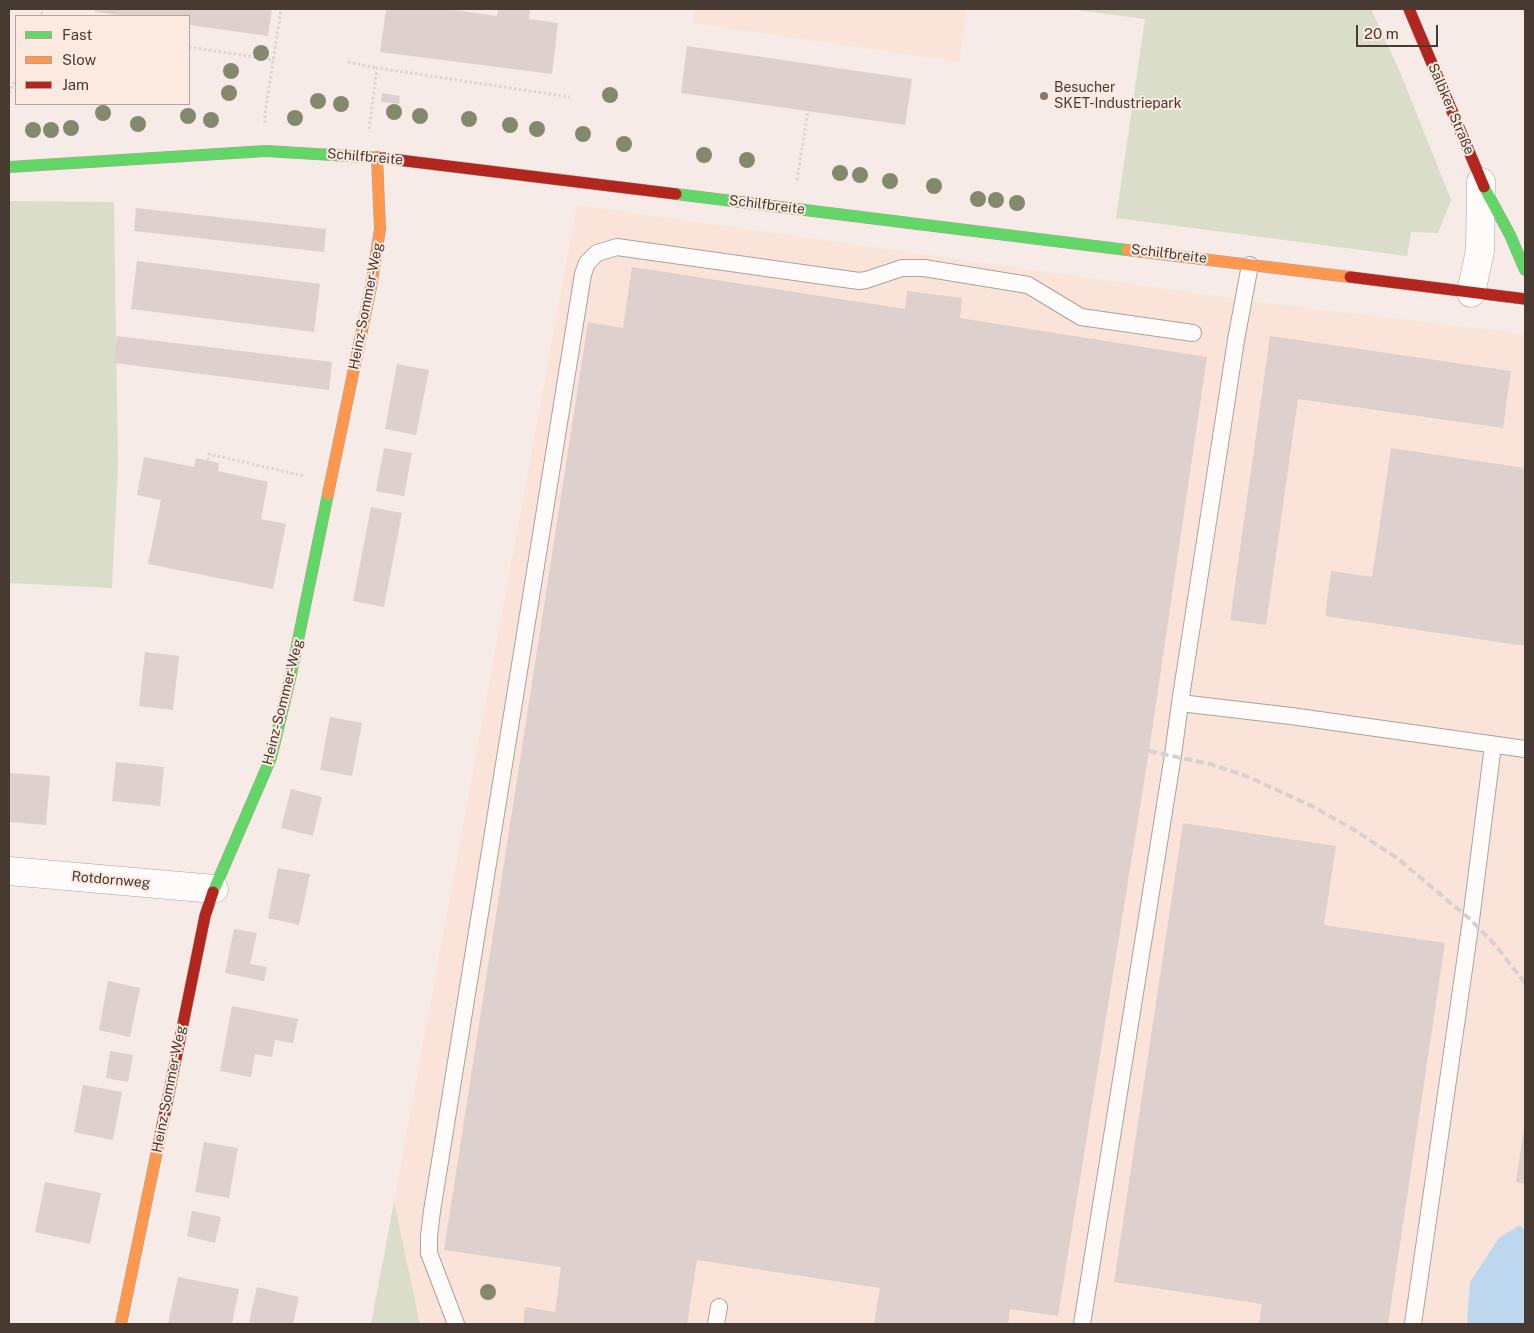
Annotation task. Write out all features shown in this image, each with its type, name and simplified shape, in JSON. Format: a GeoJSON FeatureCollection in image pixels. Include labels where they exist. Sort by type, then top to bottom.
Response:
{"type":"FeatureCollection","features":[{"type":"Feature","properties":{"kind":"main road","name":"Salbker Straße"},"geometry":{"type":"LineString","coordinates":[[1409,9],[1481,182],[1510,235],[1525,270]]}},
{"type":"Feature","properties":{"kind":"main road","name":"Schilfbreite"},"geometry":{"type":"LineString","coordinates":[[9,167],[266,151],[376,157],[1472,293],[1525,291]]}},
{"type":"Feature","properties":{"kind":"main road","name":"Heinz-Sommer-Weg"},"geometry":{"type":"LineString","coordinates":[[121,1324],[202,927],[214,889],[258,791],[277,738],[290,680],[371,287],[380,229],[376,157]]}},
{"type":"Feature","properties":{"kind":"street","name":"Salbker Straße"},"geometry":{"type":"LineString","coordinates":[[1472,293],[1480,251],[1481,182]]}},
{"type":"Feature","properties":{"kind":"street","name":"Rotdornweg"},"geometry":{"type":"LineString","coordinates":[[9,871],[214,889]]}},
{"type":"Feature","properties":{"kind":"lane"},"geometry":{"type":"LineString","coordinates":[[456,1324],[429,1254],[432,1211],[581,284],[587,263],[597,253],[617,247],[859,281],[902,268],[924,268],[1028,284],[1081,317],[1193,333]]}},
{"type":"Feature","properties":{"kind":"lane"},"geometry":{"type":"LineString","coordinates":[[1082,1324],[1173,755],[1236,340],[1250,265]]}},
{"type":"Feature","properties":{"kind":"lane"},"geometry":{"type":"LineString","coordinates":[[1180,703],[1525,749]]}},
{"type":"Feature","properties":{"kind":"lane"},"geometry":{"type":"LineString","coordinates":[[1413,1324],[1472,920],[1493,745]]}},
{"type":"Feature","properties":{"kind":"lane"},"geometry":{"type":"LineString","coordinates":[[716,1324],[719,1307]]}},
{"type":"Feature","properties":{"kind":"path"},"geometry":{"type":"LineString","coordinates":[[266,151],[265,114],[281,9]]}},
{"type":"Feature","properties":{"kind":"path"},"geometry":{"type":"LineString","coordinates":[[190,47],[274,60]]}},
{"type":"Feature","properties":{"kind":"path"},"geometry":{"type":"LineString","coordinates":[[348,62],[570,97]]}},
{"type":"Feature","properties":{"kind":"path"},"geometry":{"type":"LineString","coordinates":[[369,130],[377,68]]}},
{"type":"Feature","properties":{"kind":"path"},"geometry":{"type":"LineString","coordinates":[[796,184],[808,111]]}},
{"type":"Feature","properties":{"kind":"path"},"geometry":{"type":"LineString","coordinates":[[208,460],[209,454],[331,482]]}},
{"type":"Feature","properties":{"kind":"shaded area"},"geometry":{"type":"Polygon","coordinates":[[[695,9],[967,9],[959,62],[693,23],[695,9]]]}},
{"type":"Feature","properties":{"kind":"shaded area"},"geometry":{"type":"Polygon","coordinates":[[[577,205],[1273,304],[1525,334],[1525,1324],[420,1324],[394,1202],[577,205]]]}},
{"type":"Feature","properties":{"kind":"green space"},"geometry":{"type":"Polygon","coordinates":[[[1069,9],[1371,9],[1400,72],[1451,200],[1438,233],[1411,232],[1407,256],[1116,218],[1145,19],[1069,9]]]}},
{"type":"Feature","properties":{"kind":"green space"},"geometry":{"type":"Polygon","coordinates":[[[9,201],[114,202],[118,466],[112,588],[9,583],[9,201]]]}},
{"type":"Feature","properties":{"kind":"green space"},"geometry":{"type":"Polygon","coordinates":[[[394,1202],[420,1324],[371,1324],[394,1202]]]}},
{"type":"Feature","properties":{"kind":"water"},"geometry":{"type":"Polygon","coordinates":[[[1520,1225],[1525,1231],[1525,1324],[1467,1324],[1470,1282],[1499,1238],[1520,1225]]]}},
{"type":"Feature","properties":{"kind":"building"},"geometry":{"type":"Polygon","coordinates":[[[95,9],[272,9],[268,36],[190,25],[190,15],[119,15],[95,12],[95,9]]]}},
{"type":"Feature","properties":{"kind":"building"},"geometry":{"type":"Polygon","coordinates":[[[386,9],[447,9],[497,16],[498,9],[530,9],[529,19],[558,23],[552,74],[380,52],[386,9]]]}},
{"type":"Feature","properties":{"kind":"building"},"geometry":{"type":"Polygon","coordinates":[[[687,46],[912,79],[905,125],[681,93],[687,46]]]}},
{"type":"Feature","properties":{"kind":"building"},"geometry":{"type":"Polygon","coordinates":[[[382,93],[400,96],[399,104],[381,102],[382,93]]]}},
{"type":"Feature","properties":{"kind":"building"},"geometry":{"type":"Polygon","coordinates":[[[136,208],[326,229],[324,252],[134,231],[136,208]]]}},
{"type":"Feature","properties":{"kind":"building"},"geometry":{"type":"Polygon","coordinates":[[[137,261],[320,284],[314,332],[131,309],[137,261]]]}},
{"type":"Feature","properties":{"kind":"building"},"geometry":{"type":"Polygon","coordinates":[[[632,267],[905,309],[907,291],[962,298],[960,318],[1207,357],[1149,751],[1058,1316],[1010,1309],[1008,1324],[874,1324],[880,1288],[697,1260],[687,1324],[523,1324],[525,1307],[555,1312],[561,1267],[444,1250],[588,322],[623,328],[632,267]]]}},
{"type":"Feature","properties":{"kind":"building"},"geometry":{"type":"Polygon","coordinates":[[[117,336],[332,362],[329,390],[114,363],[117,336]]]}},
{"type":"Feature","properties":{"kind":"building"},"geometry":{"type":"Polygon","coordinates":[[[1270,336],[1511,371],[1503,428],[1298,399],[1266,625],[1230,620],[1270,336]]]}},
{"type":"Feature","properties":{"kind":"building"},"geometry":{"type":"Polygon","coordinates":[[[397,364],[429,370],[416,435],[385,429],[397,364]]]}},
{"type":"Feature","properties":{"kind":"building"},"geometry":{"type":"Polygon","coordinates":[[[384,448],[412,453],[404,496],[376,491],[384,448]]]}},
{"type":"Feature","properties":{"kind":"building"},"geometry":{"type":"Polygon","coordinates":[[[1391,448],[1525,468],[1525,646],[1325,616],[1331,571],[1372,577],[1391,448]]]}},
{"type":"Feature","properties":{"kind":"building"},"geometry":{"type":"Polygon","coordinates":[[[144,457],[194,467],[196,458],[219,463],[218,471],[268,482],[261,519],[286,524],[273,589],[148,564],[161,500],[137,495],[144,457]]]}},
{"type":"Feature","properties":{"kind":"building"},"geometry":{"type":"Polygon","coordinates":[[[371,507],[402,513],[384,607],[353,601],[371,507]]]}},
{"type":"Feature","properties":{"kind":"building"},"geometry":{"type":"Polygon","coordinates":[[[145,652],[179,656],[173,710],[139,706],[145,652]]]}},
{"type":"Feature","properties":{"kind":"building"},"geometry":{"type":"Polygon","coordinates":[[[330,717],[362,723],[352,776],[320,770],[330,717]]]}},
{"type":"Feature","properties":{"kind":"building"},"geometry":{"type":"Polygon","coordinates":[[[116,762],[164,767],[160,806],[112,801],[116,762]]]}},
{"type":"Feature","properties":{"kind":"building"},"geometry":{"type":"Polygon","coordinates":[[[9,773],[50,776],[46,825],[9,822],[9,773]]]}},
{"type":"Feature","properties":{"kind":"building"},"geometry":{"type":"Polygon","coordinates":[[[291,789],[322,797],[313,836],[281,828],[291,789]]]}},
{"type":"Feature","properties":{"kind":"building"},"geometry":{"type":"Polygon","coordinates":[[[1183,823],[1336,846],[1324,925],[1445,943],[1388,1324],[1259,1324],[1262,1304],[1114,1282],[1183,823]]]}},
{"type":"Feature","properties":{"kind":"building"},"geometry":{"type":"Polygon","coordinates":[[[278,868],[310,874],[299,925],[268,918],[278,868]]]}},
{"type":"Feature","properties":{"kind":"building"},"geometry":{"type":"Polygon","coordinates":[[[234,929],[257,933],[250,964],[267,967],[264,981],[225,973],[234,929]]]}},
{"type":"Feature","properties":{"kind":"building"},"geometry":{"type":"Polygon","coordinates":[[[108,981],[140,988],[130,1037],[99,1030],[108,981]]]}},
{"type":"Feature","properties":{"kind":"building"},"geometry":{"type":"Polygon","coordinates":[[[232,1006],[298,1019],[293,1043],[275,1040],[272,1057],[255,1054],[251,1077],[220,1071],[232,1006]]]}},
{"type":"Feature","properties":{"kind":"building"},"geometry":{"type":"Polygon","coordinates":[[[110,1051],[133,1055],[128,1082],[106,1078],[110,1051]]]}},
{"type":"Feature","properties":{"kind":"building"},"geometry":{"type":"Polygon","coordinates":[[[83,1085],[122,1092],[113,1140],[74,1132],[83,1085]]]}},
{"type":"Feature","properties":{"kind":"building"},"geometry":{"type":"Polygon","coordinates":[[[1525,1128],[1525,1184],[1516,1182],[1525,1128]]]}},
{"type":"Feature","properties":{"kind":"building"},"geometry":{"type":"Polygon","coordinates":[[[204,1142],[238,1148],[229,1198],[195,1192],[204,1142]]]}},
{"type":"Feature","properties":{"kind":"building"},"geometry":{"type":"Polygon","coordinates":[[[45,1182],[101,1193],[90,1244],[35,1232],[45,1182]]]}},
{"type":"Feature","properties":{"kind":"building"},"geometry":{"type":"Polygon","coordinates":[[[192,1211],[221,1217],[215,1243],[187,1236],[192,1211]]]}},
{"type":"Feature","properties":{"kind":"building"},"geometry":{"type":"Polygon","coordinates":[[[178,1277],[239,1289],[232,1324],[168,1324],[178,1277]]]}},
{"type":"Feature","properties":{"kind":"building"},"geometry":{"type":"Polygon","coordinates":[[[257,1287],[299,1297],[293,1324],[258,1324],[249,1322],[257,1287]]]}},
{"type":"Feature","properties":{"kind":"railway"},"geometry":{"type":"LineString","coordinates":[[1149,751],[1210,764],[1246,776],[1314,807],[1356,831],[1397,858],[1471,920],[1496,946],[1525,983]]}},
{"type":"Feature","properties":{"kind":"traffic: fast"},"geometry":{"type":"LineString","coordinates":[[9,167],[266,151],[382,158]]}},
{"type":"Feature","properties":{"kind":"traffic: fast"},"geometry":{"type":"LineString","coordinates":[[1484,187],[1510,235],[1525,270]]}},
{"type":"Feature","properties":{"kind":"traffic: fast"},"geometry":{"type":"LineString","coordinates":[[676,194],[1127,250]]}},
{"type":"Feature","properties":{"kind":"traffic: fast"},"geometry":{"type":"LineString","coordinates":[[213,892],[271,758],[290,679],[328,494]]}},
{"type":"Feature","properties":{"kind":"traffic: slow"},"geometry":{"type":"LineString","coordinates":[[328,494],[371,287],[380,229],[377,157]]}},
{"type":"Feature","properties":{"kind":"traffic: slow"},"geometry":{"type":"LineString","coordinates":[[1127,250],[1350,277]]}},
{"type":"Feature","properties":{"kind":"traffic: slow"},"geometry":{"type":"LineString","coordinates":[[121,1324],[162,1127]]}},
{"type":"Feature","properties":{"kind":"traffic: jam"},"geometry":{"type":"LineString","coordinates":[[1409,9],[1484,187]]}},
{"type":"Feature","properties":{"kind":"traffic: jam"},"geometry":{"type":"LineString","coordinates":[[382,158],[676,194]]}},
{"type":"Feature","properties":{"kind":"traffic: jam"},"geometry":{"type":"LineString","coordinates":[[1350,277],[1525,299]]}},
{"type":"Feature","properties":{"kind":"traffic: jam"},"geometry":{"type":"LineString","coordinates":[[162,1127],[205,916],[213,892]]}},
{"type":"Feature","properties":{"kind":"place","name":"Besucher SKET-Industriepark"},"geometry":{"type":"Point","coordinates":[1044,96]}}]}
